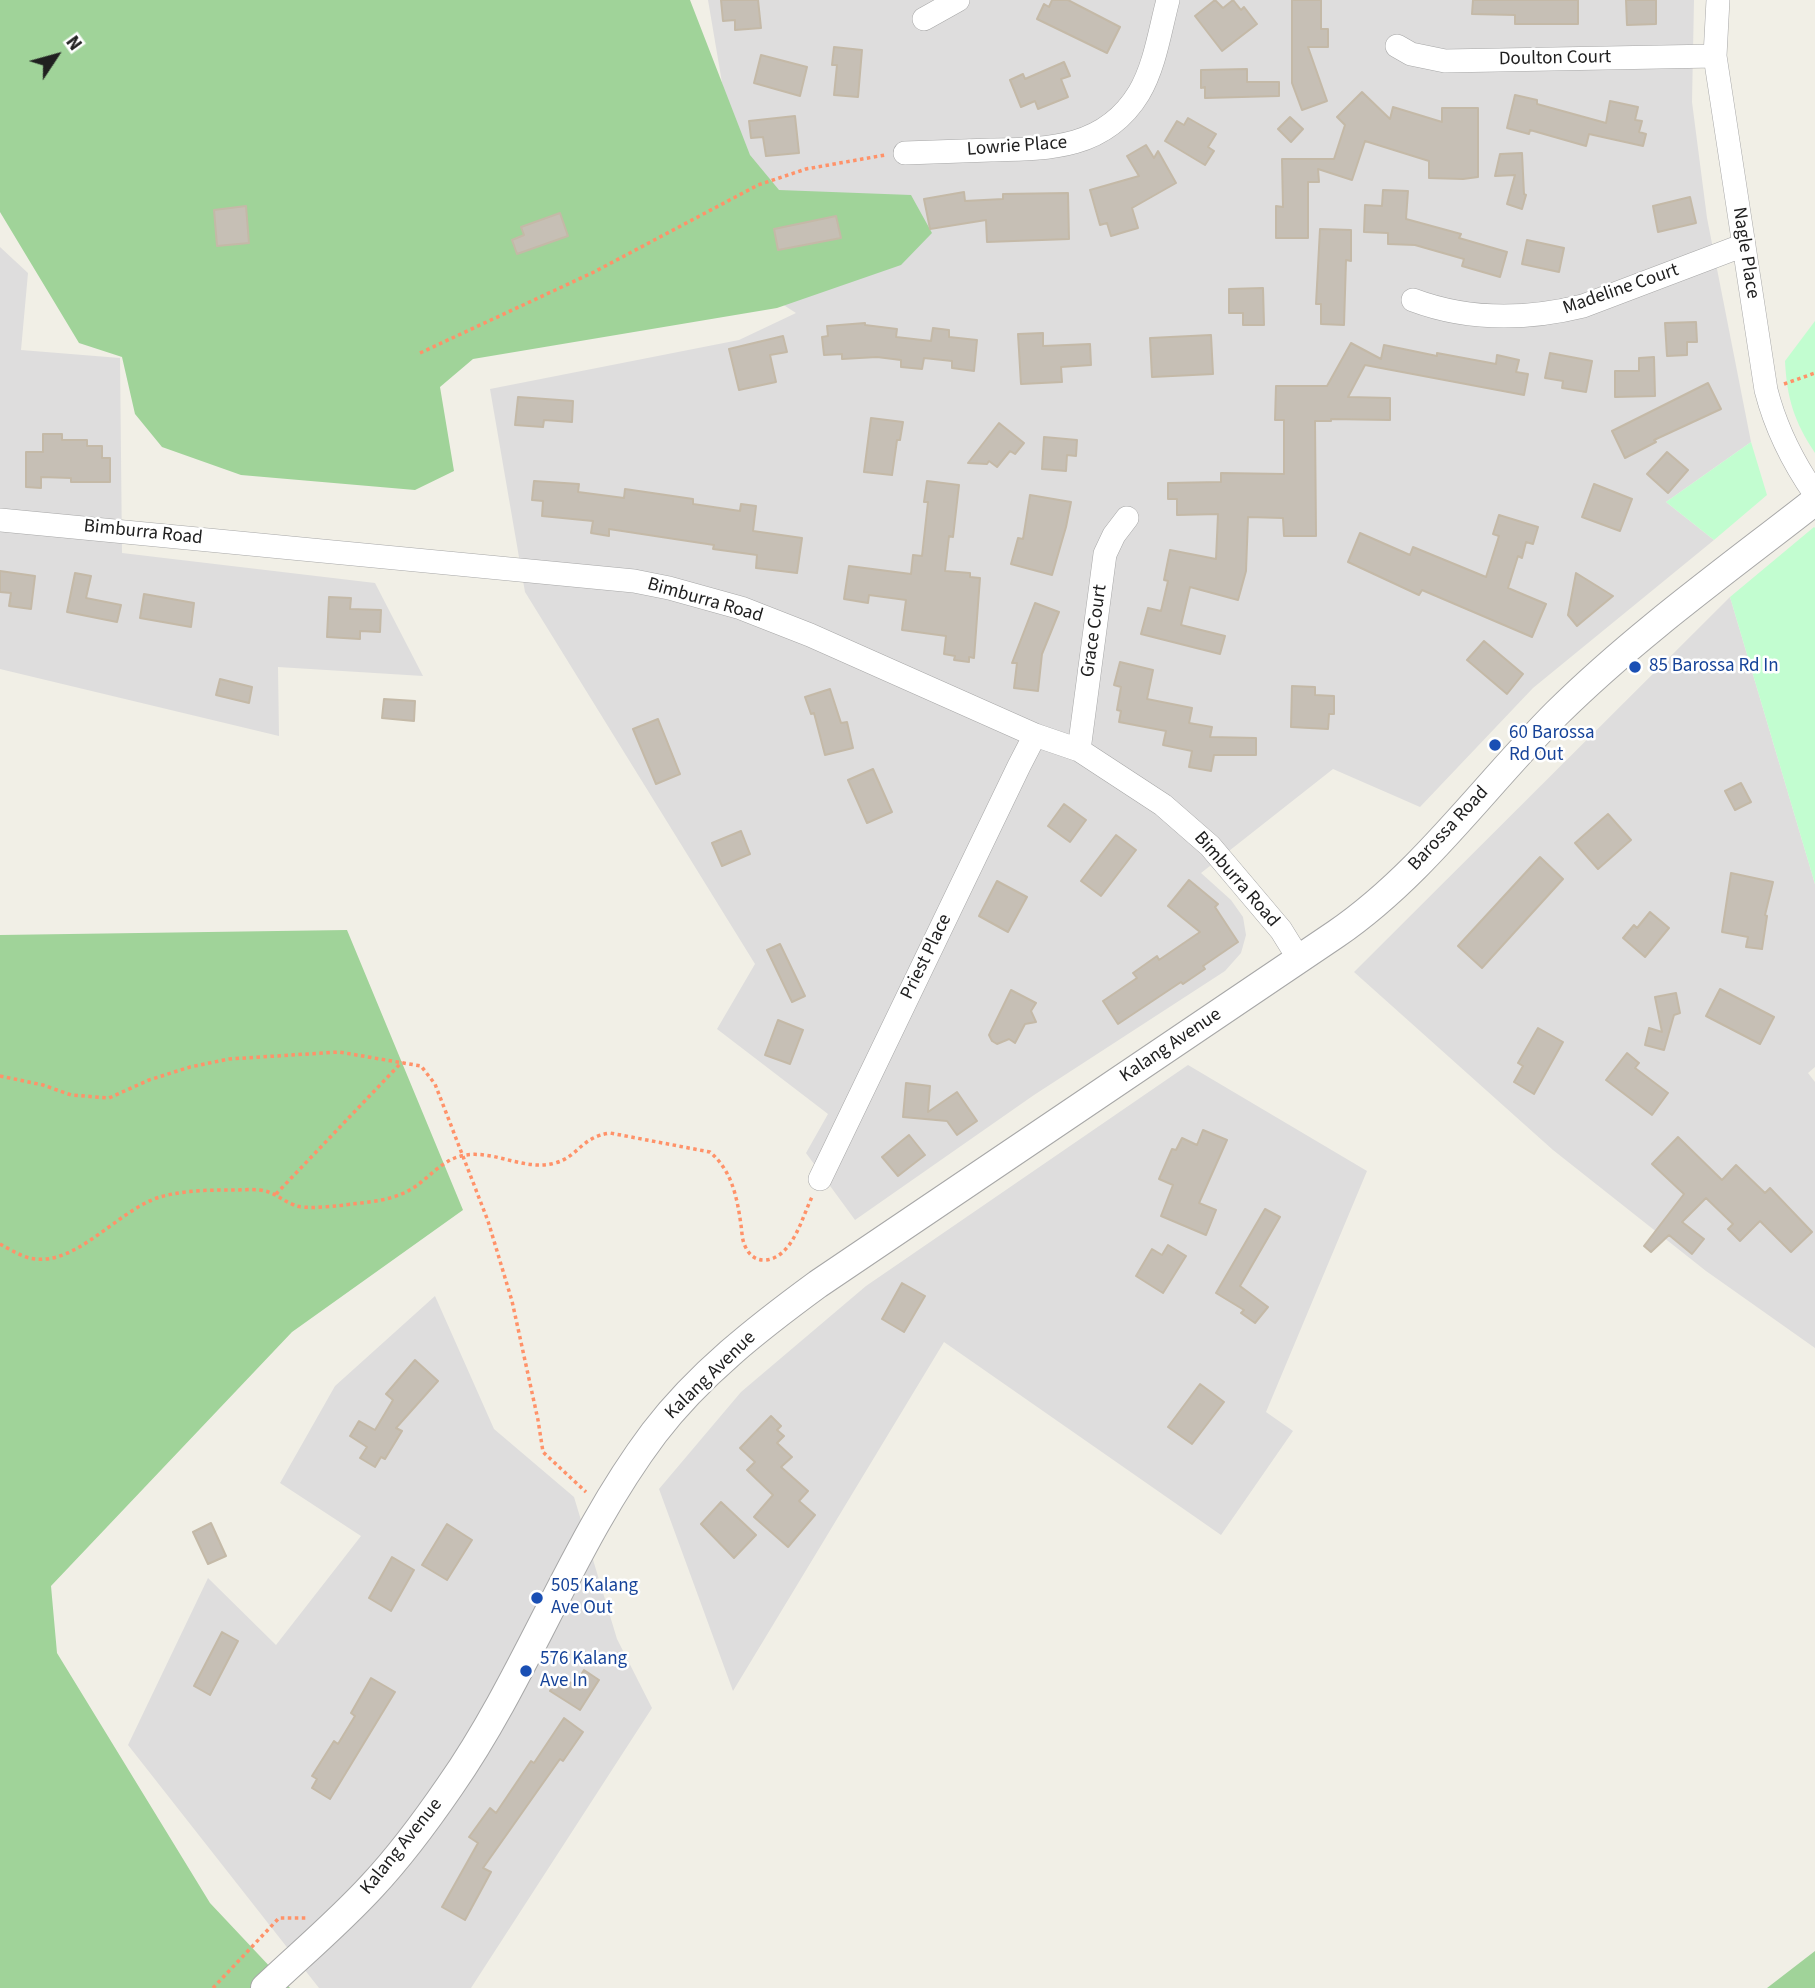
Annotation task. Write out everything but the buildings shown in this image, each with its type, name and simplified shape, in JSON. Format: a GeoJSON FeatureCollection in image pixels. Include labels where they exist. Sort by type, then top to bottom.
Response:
{"type":"FeatureCollection","features":[{"type":"Feature","properties":{"kind":"street"},"geometry":{"type":"LineString","coordinates":[[924,19],[958,0]]}},
{"type":"Feature","properties":{"kind":"street","name":"Lowrie Place"},"geometry":{"type":"LineString","coordinates":[[905,153],[1037,149],[1062,146],[1100,132],[1115,120],[1139,92],[1152,58],[1168,0]]}},
{"type":"Feature","properties":{"kind":"street","name":"Nagle Place"},"geometry":{"type":"LineString","coordinates":[[1718,0],[1715,56],[1766,390],[1776,425],[1787,450],[1815,494]]}},
{"type":"Feature","properties":{"kind":"street","name":"Doulton Court"},"geometry":{"type":"LineString","coordinates":[[1397,46],[1411,54],[1445,61],[1715,56]]}},
{"type":"Feature","properties":{"kind":"street","name":"Madeline Court"},"geometry":{"type":"LineString","coordinates":[[1413,300],[1432,307],[1473,315],[1508,317],[1558,312],[1583,306],[1744,245]]}},
{"type":"Feature","properties":{"kind":"street","name":"Barossa Road"},"geometry":{"type":"LineString","coordinates":[[1299,959],[1350,924],[1399,883],[1531,739],[1603,671],[1815,501]]}},
{"type":"Feature","properties":{"kind":"street","name":"Grace Court"},"geometry":{"type":"LineString","coordinates":[[1079,750],[1105,554],[1114,535],[1127,518]]}},
{"type":"Feature","properties":{"kind":"street","name":"Bimburra Road"},"geometry":{"type":"LineString","coordinates":[[0,520],[634,581],[741,608],[800,631],[1035,736],[1079,750],[1163,805],[1210,846],[1281,930],[1299,959]]}},
{"type":"Feature","properties":{"kind":"street","name":"Priest Place"},"geometry":{"type":"LineString","coordinates":[[820,1179],[1018,766],[1035,736]]}},
{"type":"Feature","properties":{"kind":"street","name":"Kalang Avenue"},"geometry":{"type":"LineString","coordinates":[[265,1988],[335,1923],[400,1854],[451,1785],[504,1700],[604,1508],[654,1433],[709,1372],[749,1336],[829,1276],[1299,959]]}},
{"type":"Feature","properties":{"kind":"path"},"geometry":{"type":"LineString","coordinates":[[420,353],[594,272],[758,185],[806,169],[905,153]]}},
{"type":"Feature","properties":{"kind":"path"},"geometry":{"type":"LineString","coordinates":[[1766,390],[1815,373]]}},
{"type":"Feature","properties":{"kind":"path"},"geometry":{"type":"LineString","coordinates":[[0,1076],[43,1084],[71,1095],[108,1098],[149,1080],[190,1067],[229,1059],[339,1052],[421,1066],[435,1084],[488,1221],[512,1301],[543,1452],[604,1508]]}},
{"type":"Feature","properties":{"kind":"path"},"geometry":{"type":"LineString","coordinates":[[276,1194],[402,1062]]}},
{"type":"Feature","properties":{"kind":"path"},"geometry":{"type":"LineString","coordinates":[[0,1244],[29,1258],[52,1259],[72,1252],[137,1207],[173,1193],[194,1190],[259,1189],[276,1194],[295,1207],[349,1205],[386,1200],[409,1190],[450,1160],[464,1155],[489,1155],[555,1164],[568,1158],[587,1140],[610,1133],[635,1140],[710,1152],[721,1161],[729,1174],[736,1195],[744,1245],[751,1257],[770,1260],[791,1242],[820,1179]]}},
{"type":"Feature","properties":{"kind":"path"},"geometry":{"type":"LineString","coordinates":[[213,1988],[278,1918],[303,1918],[335,1923]]}},
{"type":"Feature","properties":{"kind":"shaded area"},"geometry":{"type":"Polygon","coordinates":[[[708,0],[1694,0],[1692,102],[1707,218],[1751,442],[1666,502],[1714,540],[1533,688],[1420,807],[1333,769],[1201,873],[1231,900],[1243,917],[1246,935],[1241,953],[1225,971],[1034,1095],[855,1220],[806,1153],[828,1114],[717,1029],[755,964],[525,592],[490,389],[739,340],[796,313],[748,282],[738,177],[708,0]]]}},
{"type":"Feature","properties":{"kind":"shaded area"},"geometry":{"type":"Polygon","coordinates":[[[0,247],[28,273],[21,350],[120,358],[122,553],[375,583],[423,676],[278,667],[279,736],[0,669],[0,247]]]}},
{"type":"Feature","properties":{"kind":"shaded area"},"geometry":{"type":"Polygon","coordinates":[[[1730,597],[1815,884],[1815,1067],[1808,1073],[1815,1082],[1815,1348],[1706,1271],[1553,1150],[1354,972],[1730,597]]]}},
{"type":"Feature","properties":{"kind":"shaded area"},"geometry":{"type":"Polygon","coordinates":[[[1188,1065],[1367,1171],[1266,1412],[1293,1431],[1221,1535],[944,1342],[733,1691],[659,1489],[741,1392],[866,1286],[1188,1065]]]}},
{"type":"Feature","properties":{"kind":"shaded area"},"geometry":{"type":"Polygon","coordinates":[[[435,1296],[494,1429],[574,1497],[617,1639],[652,1708],[471,1988],[319,1988],[128,1745],[208,1578],[276,1645],[361,1536],[280,1483],[335,1386],[435,1296]]]}},
{"type":"Feature","properties":{"kind":"green space"},"geometry":{"type":"Polygon","coordinates":[[[0,0],[690,0],[750,155],[779,190],[911,195],[932,233],[901,265],[777,308],[473,359],[440,387],[454,471],[415,490],[241,475],[162,447],[135,414],[122,357],[79,343],[0,212],[0,0]]]}},
{"type":"Feature","properties":{"kind":"green space"},"geometry":{"type":"Polygon","coordinates":[[[1815,321],[1815,453],[1793,409],[1785,361],[1815,321]]]}},
{"type":"Feature","properties":{"kind":"green space"},"geometry":{"type":"Polygon","coordinates":[[[1751,442],[1767,495],[1714,540],[1666,502],[1751,442]]]}},
{"type":"Feature","properties":{"kind":"green space"},"geometry":{"type":"Polygon","coordinates":[[[1815,528],[1815,884],[1730,597],[1815,528]]]}},
{"type":"Feature","properties":{"kind":"green space"},"geometry":{"type":"Polygon","coordinates":[[[347,930],[463,1210],[292,1332],[51,1586],[57,1653],[210,1903],[290,1988],[0,1988],[0,935],[347,930]]]}},
{"type":"Feature","properties":{"kind":"green space"},"geometry":{"type":"Polygon","coordinates":[[[1815,1951],[1815,1988],[1767,1988],[1815,1951]]]}},
{"type":"Feature","properties":{"kind":"place","name":"85 Barossa Rd In"},"geometry":{"type":"Point","coordinates":[1635,667]}},
{"type":"Feature","properties":{"kind":"place","name":"60 Barossa Rd Out"},"geometry":{"type":"Point","coordinates":[1495,745]}},
{"type":"Feature","properties":{"kind":"place","name":"505 Kalang Ave Out"},"geometry":{"type":"Point","coordinates":[537,1598]}},
{"type":"Feature","properties":{"kind":"place","name":"576 Kalang Ave In"},"geometry":{"type":"Point","coordinates":[526,1671]}}]}
